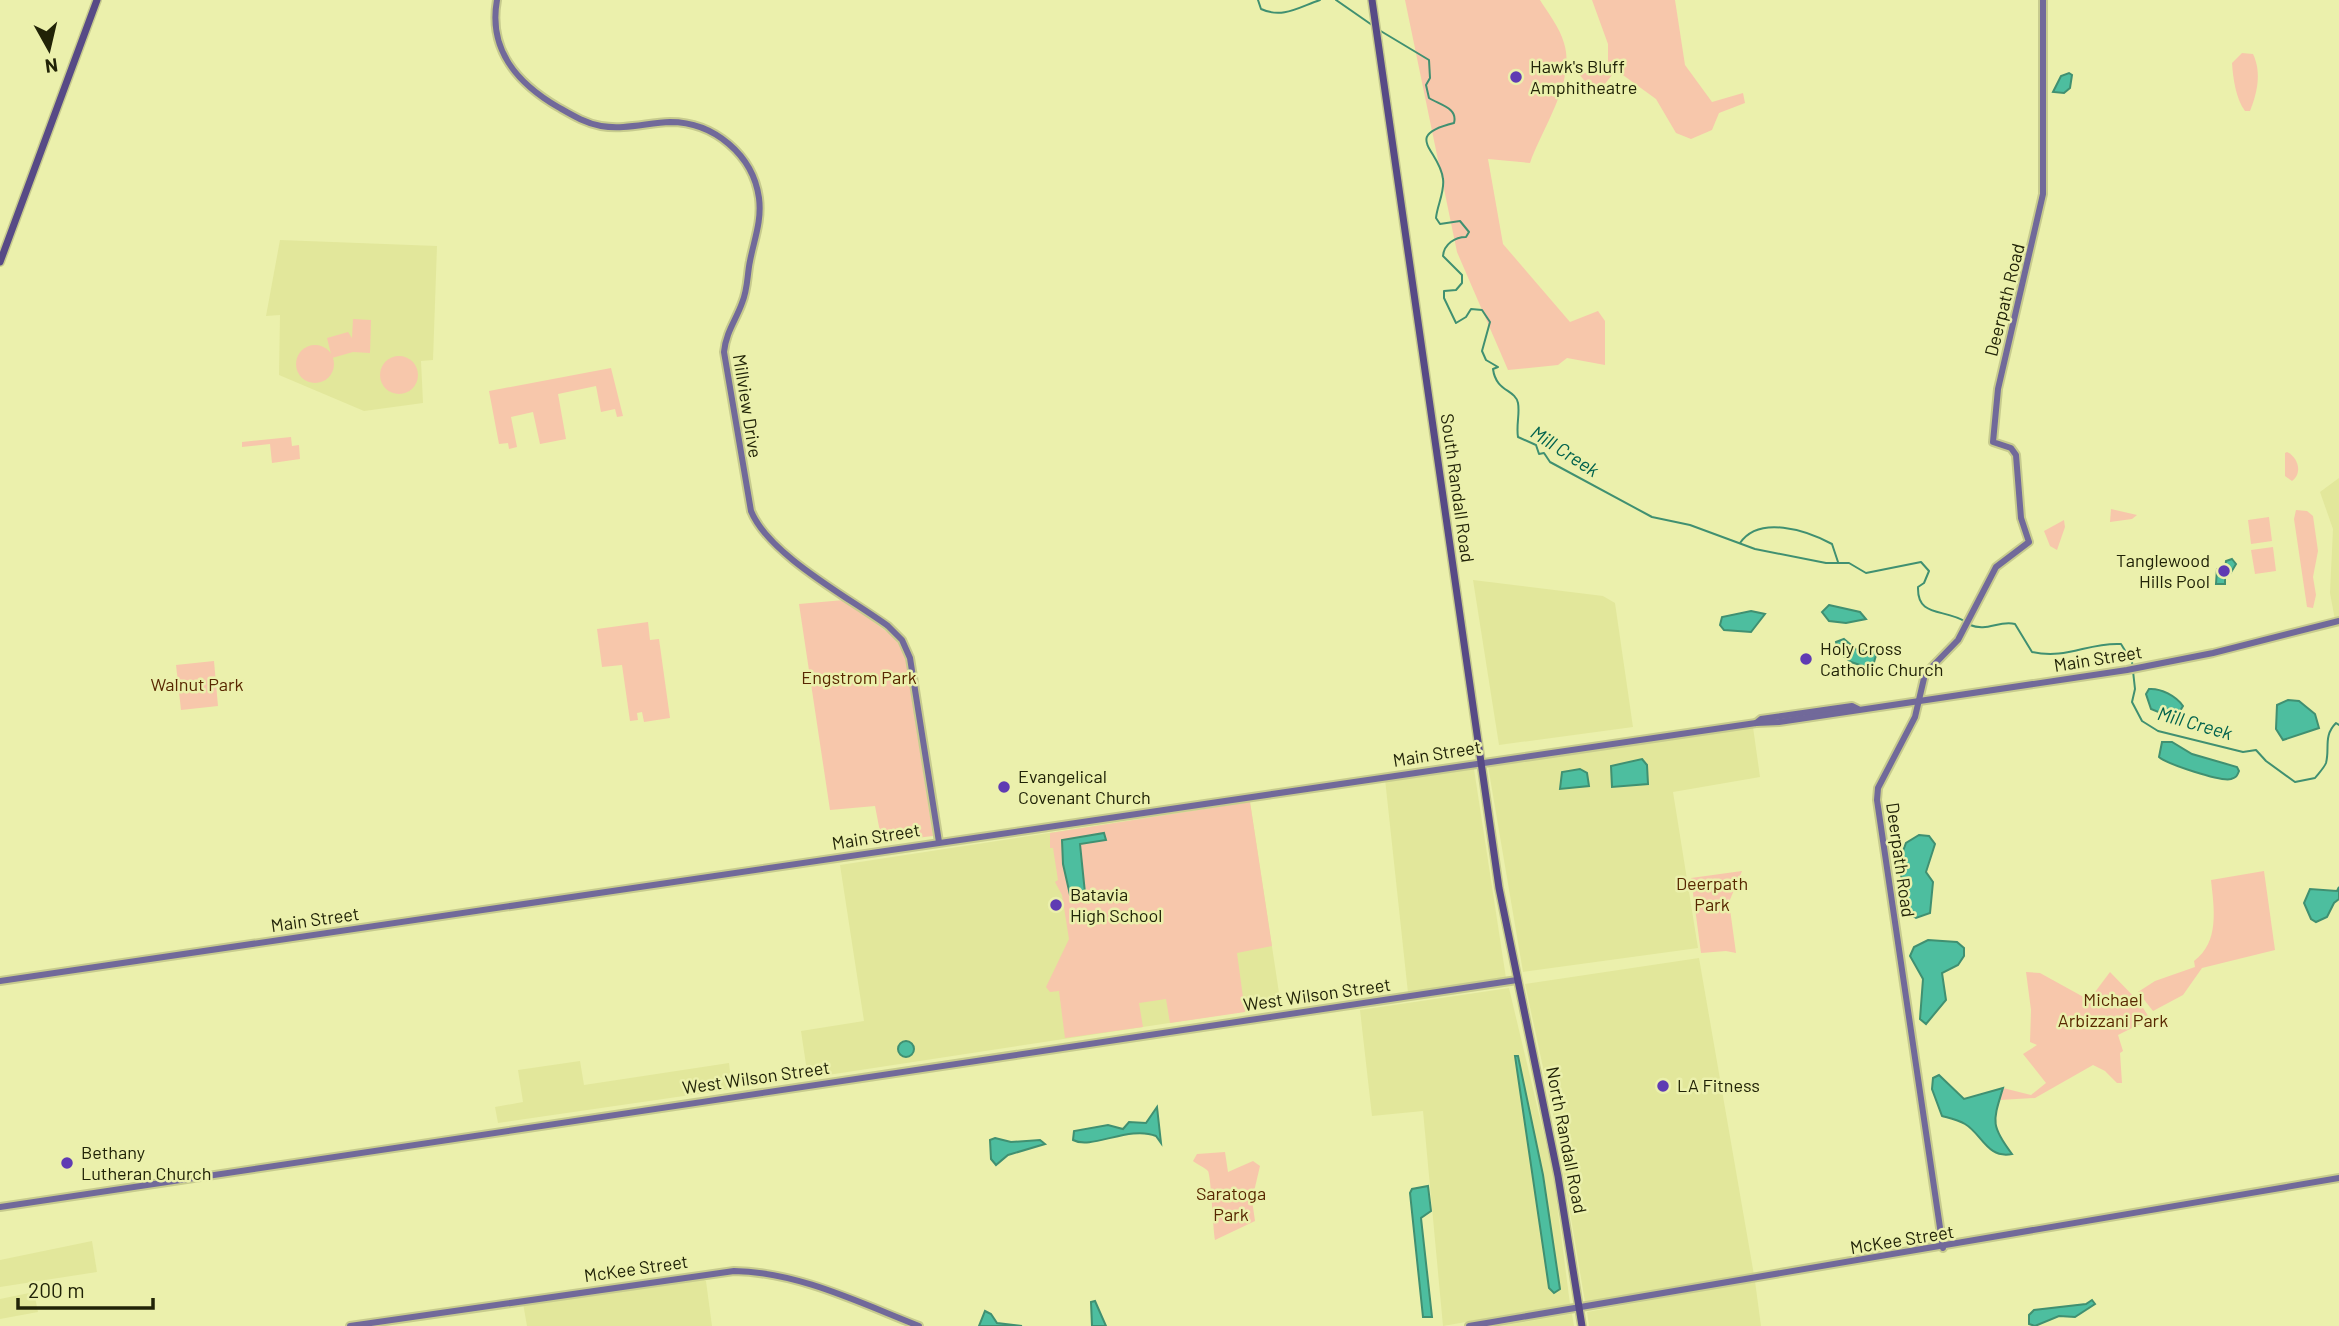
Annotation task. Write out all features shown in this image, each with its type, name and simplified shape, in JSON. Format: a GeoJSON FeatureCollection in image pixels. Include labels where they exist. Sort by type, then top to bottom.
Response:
{"type":"FeatureCollection","features":[{"type":"Feature","properties":{"kind":"main road"},"geometry":{"type":"LineString","coordinates":[[0,262],[97,0]]}},
{"type":"Feature","properties":{"kind":"main road","name":"Millview Drive"},"geometry":{"type":"LineString","coordinates":[[496,0],[495,24],[502,53],[518,78],[538,95],[593,124],[615,127],[670,122],[703,128],[731,145],[751,172],[759,200],[758,228],[746,291],[728,331],[724,352],[751,511],[759,527],[775,546],[888,626],[905,646],[913,673],[939,842]]}},
{"type":"Feature","properties":{"kind":"main road","name":"South Randall Road"},"geometry":{"type":"LineString","coordinates":[[1372,0],[1480,761],[1517,980]]}},
{"type":"Feature","properties":{"kind":"main road","name":"Deerpath Road"},"geometry":{"type":"LineString","coordinates":[[1943,1248],[1877,800],[1878,788],[1915,717],[1925,674],[1952,649],[1996,568],[2029,542],[2021,518],[2016,455],[2011,448],[1993,442],[1998,389],[2043,194],[2043,0]]}},
{"type":"Feature","properties":{"kind":"main road","name":"Main Street"},"geometry":{"type":"LineString","coordinates":[[0,981],[1480,761],[1779,722],[2127,670],[2339,621]]}},
{"type":"Feature","properties":{"kind":"main road","name":"West Wilson Street"},"geometry":{"type":"LineString","coordinates":[[0,1207],[1517,980]]}},
{"type":"Feature","properties":{"kind":"main road","name":"North Randall Road"},"geometry":{"type":"LineString","coordinates":[[1517,980],[1558,1176],[1579,1308]]}},
{"type":"Feature","properties":{"kind":"main road","name":"McKee Street"},"geometry":{"type":"LineString","coordinates":[[1469,1326],[1943,1248],[2339,1178]]}},
{"type":"Feature","properties":{"kind":"main road","name":"McKee Street"},"geometry":{"type":"LineString","coordinates":[[350,1326],[734,1271],[761,1273],[800,1282],[919,1326]]}},
{"type":"Feature","properties":{"kind":"main road"},"geometry":{"type":"LineString","coordinates":[[1579,1308],[1582,1326]]}},
{"type":"Feature","properties":{"kind":"shaded area"},"geometry":{"type":"Polygon","coordinates":[[[280,240],[437,246],[433,360],[421,361],[423,403],[364,411],[279,375],[280,315],[266,316],[280,240]]]}},
{"type":"Feature","properties":{"kind":"shaded area"},"geometry":{"type":"Polygon","coordinates":[[[2339,478],[2339,619],[2335,620],[2330,593],[2333,529],[2320,492],[2339,478]]]}},
{"type":"Feature","properties":{"kind":"shaded area"},"geometry":{"type":"Polygon","coordinates":[[[1473,580],[1603,596],[1615,603],[1633,727],[1499,745],[1473,580]]]}},
{"type":"Feature","properties":{"kind":"shaded area"},"geometry":{"type":"Polygon","coordinates":[[[1753,727],[1760,777],[1673,792],[1698,948],[1523,972],[1488,766],[1753,727]]]}},
{"type":"Feature","properties":{"kind":"shaded area"},"geometry":{"type":"Polygon","coordinates":[[[1474,769],[1506,978],[1408,993],[1385,779],[1474,769]]]}},
{"type":"Feature","properties":{"kind":"shaded area","name":"Batavia High School"},"geometry":{"type":"Polygon","coordinates":[[[1250,802],[1281,1006],[808,1078],[801,1031],[864,1021],[840,865],[1250,802]]]}},
{"type":"Feature","properties":{"kind":"shaded area"},"geometry":{"type":"Polygon","coordinates":[[[1699,958],[1754,1275],[1585,1302],[1555,1123],[1525,984],[1699,958]]]}},
{"type":"Feature","properties":{"kind":"shaded area"},"geometry":{"type":"Polygon","coordinates":[[[1509,988],[1553,1173],[1570,1304],[1443,1326],[1423,1111],[1372,1116],[1360,1010],[1509,988]]]}},
{"type":"Feature","properties":{"kind":"shaded area"},"geometry":{"type":"Polygon","coordinates":[[[580,1061],[584,1085],[729,1063],[732,1089],[498,1123],[495,1107],[523,1102],[518,1070],[580,1061]]]}},
{"type":"Feature","properties":{"kind":"shaded area"},"geometry":{"type":"Polygon","coordinates":[[[92,1241],[97,1272],[0,1287],[0,1260],[92,1241]]]}},
{"type":"Feature","properties":{"kind":"shaded area"},"geometry":{"type":"Polygon","coordinates":[[[698,1277],[706,1281],[712,1326],[527,1326],[523,1303],[698,1277]]]}},
{"type":"Feature","properties":{"kind":"shaded area"},"geometry":{"type":"Polygon","coordinates":[[[1755,1281],[1761,1326],[1589,1326],[1587,1312],[1755,1281]]]}},
{"type":"Feature","properties":{"kind":"shaded area"},"geometry":{"type":"Polygon","coordinates":[[[34,1292],[38,1312],[0,1319],[0,1299],[34,1292]]]}},
{"type":"Feature","properties":{"kind":"shaded area"},"geometry":{"type":"Polygon","coordinates":[[[1572,1314],[1574,1326],[1500,1326],[1572,1314]]]}},
{"type":"Feature","properties":{"kind":"green space"},"geometry":{"type":"Polygon","coordinates":[[[1405,0],[1540,0],[1557,26],[1564,43],[1565,73],[1556,104],[1530,163],[1488,159],[1503,244],[1570,322],[1598,311],[1605,321],[1605,365],[1567,358],[1558,365],[1508,370],[1457,252],[1405,0]]]}},
{"type":"Feature","properties":{"kind":"green space"},"geometry":{"type":"Polygon","coordinates":[[[1592,0],[1675,0],[1685,65],[1712,102],[1743,93],[1745,103],[1719,113],[1712,130],[1691,139],[1676,133],[1656,99],[1616,70],[1596,95],[1579,74],[1608,69],[1608,44],[1592,0]]]}},
{"type":"Feature","properties":{"kind":"green space"},"geometry":{"type":"Polygon","coordinates":[[[2242,53],[2253,54],[2257,68],[2256,90],[2250,111],[2245,111],[2242,106],[2233,76],[2232,63],[2242,53]]]}},
{"type":"Feature","properties":{"kind":"green space"},"geometry":{"type":"Polygon","coordinates":[[[353,319],[371,320],[370,353],[353,352],[332,358],[327,338],[348,332],[352,338],[353,319]]]}},
{"type":"Feature","properties":{"kind":"green space"},"geometry":{"type":"Polygon","coordinates":[[[315,345],[328,351],[334,364],[328,377],[315,383],[302,377],[296,364],[302,351],[315,345]]]}},
{"type":"Feature","properties":{"kind":"green space"},"geometry":{"type":"Polygon","coordinates":[[[399,356],[412,362],[418,375],[412,388],[399,394],[386,388],[380,375],[386,362],[399,356]]]}},
{"type":"Feature","properties":{"kind":"green space"},"geometry":{"type":"Polygon","coordinates":[[[611,368],[623,416],[617,417],[615,409],[601,412],[596,386],[558,394],[566,439],[540,444],[533,412],[511,417],[517,447],[509,449],[508,443],[499,444],[489,391],[611,368]]]}},
{"type":"Feature","properties":{"kind":"green space"},"geometry":{"type":"Polygon","coordinates":[[[291,437],[292,446],[299,445],[300,459],[272,463],[270,444],[242,447],[242,442],[291,437]]]}},
{"type":"Feature","properties":{"kind":"green space"},"geometry":{"type":"Polygon","coordinates":[[[2287,452],[2298,465],[2297,474],[2292,481],[2285,476],[2287,452]]]}},
{"type":"Feature","properties":{"kind":"green space"},"geometry":{"type":"Polygon","coordinates":[[[2111,509],[2137,515],[2132,519],[2110,522],[2111,509]]]}},
{"type":"Feature","properties":{"kind":"green space"},"geometry":{"type":"Polygon","coordinates":[[[2296,510],[2307,511],[2313,516],[2318,551],[2313,577],[2316,595],[2313,608],[2307,607],[2294,519],[2296,510]]]}},
{"type":"Feature","properties":{"kind":"green space"},"geometry":{"type":"Polygon","coordinates":[[[2269,517],[2272,541],[2251,544],[2248,520],[2269,517]]]}},
{"type":"Feature","properties":{"kind":"green space"},"geometry":{"type":"Polygon","coordinates":[[[2064,520],[2065,527],[2057,550],[2050,546],[2044,531],[2064,520]]]}},
{"type":"Feature","properties":{"kind":"green space"},"geometry":{"type":"Polygon","coordinates":[[[2273,547],[2276,571],[2255,574],[2251,550],[2273,547]]]}},
{"type":"Feature","properties":{"kind":"green space","name":"Engstrom Park"},"geometry":{"type":"Polygon","coordinates":[[[844,600],[894,637],[905,654],[933,836],[882,842],[875,806],[830,810],[799,604],[844,600]]]}},
{"type":"Feature","properties":{"kind":"green space"},"geometry":{"type":"Polygon","coordinates":[[[648,622],[650,640],[659,639],[670,718],[644,722],[642,712],[637,713],[638,720],[630,721],[622,665],[602,667],[597,629],[648,622]]]}},
{"type":"Feature","properties":{"kind":"green space","name":"Walnut Park"},"geometry":{"type":"Polygon","coordinates":[[[214,661],[218,706],[181,710],[176,665],[214,661]]]}},
{"type":"Feature","properties":{"kind":"green space"},"geometry":{"type":"Polygon","coordinates":[[[1250,802],[1272,946],[1237,953],[1245,1012],[1170,1023],[1166,999],[1139,1003],[1143,1027],[1065,1038],[1059,991],[1050,992],[1046,987],[1069,939],[1062,895],[1055,882],[1058,880],[1053,848],[1050,848],[1050,833],[1250,802]]]}},
{"type":"Feature","properties":{"kind":"green space","name":"Deerpath Park"},"geometry":{"type":"Polygon","coordinates":[[[1742,871],[1729,902],[1736,953],[1701,953],[1691,878],[1742,871]]]}},
{"type":"Feature","properties":{"kind":"green space"},"geometry":{"type":"Polygon","coordinates":[[[2264,871],[2275,950],[2202,968],[2183,995],[2153,1011],[2138,992],[2155,981],[2195,967],[2194,961],[2208,944],[2213,924],[2211,880],[2264,871]]]}},
{"type":"Feature","properties":{"kind":"green space","name":"Michael Arbizzani Park"},"geometry":{"type":"Polygon","coordinates":[[[2026,972],[2040,973],[2089,1000],[2110,972],[2140,1003],[2150,1019],[2118,1035],[2123,1051],[2120,1053],[2122,1083],[2117,1083],[2105,1071],[2093,1065],[2035,1098],[1999,1100],[2003,1088],[2031,1095],[2046,1083],[2023,1054],[2037,1045],[2030,1042],[2031,1010],[2026,972]]]}},
{"type":"Feature","properties":{"kind":"green space","name":"Saratoga Park"},"geometry":{"type":"Polygon","coordinates":[[[1225,1152],[1228,1172],[1253,1161],[1260,1166],[1252,1200],[1255,1221],[1215,1240],[1208,1171],[1193,1161],[1197,1154],[1225,1152]]]}},
{"type":"Feature","properties":{"kind":"water"},"geometry":{"type":"Polygon","coordinates":[[[2069,73],[2072,75],[2070,88],[2064,93],[2053,92],[2061,76],[2069,73]]]}},
{"type":"Feature","properties":{"kind":"water","name":"Tanglewood Hills Pool"},"geometry":{"type":"Polygon","coordinates":[[[2232,559],[2236,564],[2230,574],[2225,576],[2225,584],[2216,584],[2217,569],[2225,569],[2226,561],[2232,559]]]}},
{"type":"Feature","properties":{"kind":"water"},"geometry":{"type":"Polygon","coordinates":[[[1829,605],[1860,612],[1866,619],[1846,623],[1829,621],[1822,612],[1829,605]]]}},
{"type":"Feature","properties":{"kind":"water"},"geometry":{"type":"Polygon","coordinates":[[[1751,611],[1765,614],[1751,632],[1724,630],[1720,625],[1722,617],[1751,611]]]}},
{"type":"Feature","properties":{"kind":"water"},"geometry":{"type":"Polygon","coordinates":[[[1844,639],[1857,650],[1877,652],[1872,669],[1851,662],[1838,652],[1836,642],[1844,639]]]}},
{"type":"Feature","properties":{"kind":"water"},"geometry":{"type":"Polygon","coordinates":[[[2149,689],[2163,691],[2172,696],[2183,706],[2180,711],[2168,716],[2151,709],[2146,694],[2149,689]]]}},
{"type":"Feature","properties":{"kind":"water"},"geometry":{"type":"Polygon","coordinates":[[[2288,700],[2299,701],[2315,714],[2319,728],[2283,740],[2276,729],[2277,705],[2288,700]]]}},
{"type":"Feature","properties":{"kind":"water"},"geometry":{"type":"Polygon","coordinates":[[[2162,742],[2172,742],[2192,754],[2237,767],[2239,771],[2234,778],[2225,779],[2183,768],[2159,757],[2162,742]]]}},
{"type":"Feature","properties":{"kind":"water"},"geometry":{"type":"Polygon","coordinates":[[[1642,759],[1647,765],[1648,784],[1612,787],[1611,766],[1642,759]]]}},
{"type":"Feature","properties":{"kind":"water"},"geometry":{"type":"Polygon","coordinates":[[[1580,769],[1587,773],[1589,786],[1560,789],[1562,772],[1580,769]]]}},
{"type":"Feature","properties":{"kind":"water"},"geometry":{"type":"Polygon","coordinates":[[[1104,833],[1106,840],[1080,844],[1085,893],[1070,895],[1063,864],[1062,840],[1104,833]]]}},
{"type":"Feature","properties":{"kind":"water"},"geometry":{"type":"Polygon","coordinates":[[[1919,835],[1929,836],[1935,844],[1926,872],[1933,882],[1930,913],[1916,918],[1905,907],[1903,883],[1897,867],[1906,843],[1919,835]]]}},
{"type":"Feature","properties":{"kind":"water"},"geometry":{"type":"Polygon","coordinates":[[[2339,887],[2339,899],[2327,917],[2316,922],[2311,919],[2304,903],[2310,889],[2337,891],[2339,887]]]}},
{"type":"Feature","properties":{"kind":"water"},"geometry":{"type":"Polygon","coordinates":[[[1928,940],[1957,942],[1964,948],[1964,956],[1958,965],[1942,973],[1946,1000],[1926,1024],[1920,1019],[1923,979],[1910,956],[1914,947],[1928,940]]]}},
{"type":"Feature","properties":{"kind":"water"},"geometry":{"type":"Polygon","coordinates":[[[906,1041],[912,1043],[912,1055],[906,1057],[900,1055],[898,1049],[900,1043],[906,1041]]]}},
{"type":"Feature","properties":{"kind":"water"},"geometry":{"type":"Polygon","coordinates":[[[1515,1056],[1518,1056],[1543,1175],[1560,1289],[1554,1293],[1549,1288],[1515,1056]]]}},
{"type":"Feature","properties":{"kind":"water"},"geometry":{"type":"Polygon","coordinates":[[[1939,1075],[1964,1099],[2003,1088],[1996,1122],[2000,1136],[2012,1154],[1996,1153],[1971,1128],[1942,1116],[1932,1089],[1933,1078],[1939,1075]]]}},
{"type":"Feature","properties":{"kind":"water"},"geometry":{"type":"Polygon","coordinates":[[[1157,1107],[1161,1143],[1156,1136],[1145,1133],[1090,1142],[1073,1140],[1074,1131],[1108,1125],[1123,1129],[1129,1122],[1146,1123],[1157,1107]]]}},
{"type":"Feature","properties":{"kind":"water"},"geometry":{"type":"Polygon","coordinates":[[[995,1138],[1011,1142],[1040,1140],[1045,1144],[1008,1155],[996,1165],[991,1159],[990,1140],[995,1138]]]}},
{"type":"Feature","properties":{"kind":"water"},"geometry":{"type":"Polygon","coordinates":[[[1428,1186],[1431,1211],[1421,1218],[1432,1317],[1423,1317],[1410,1193],[1412,1189],[1428,1186]]]}},
{"type":"Feature","properties":{"kind":"water"},"geometry":{"type":"Polygon","coordinates":[[[2092,1300],[2095,1304],[2075,1317],[2059,1316],[2035,1326],[2029,1324],[2029,1315],[2034,1310],[2086,1304],[2092,1300]]]}},
{"type":"Feature","properties":{"kind":"water"},"geometry":{"type":"Polygon","coordinates":[[[1095,1301],[1106,1326],[1092,1326],[1091,1302],[1095,1301]]]}},
{"type":"Feature","properties":{"kind":"water"},"geometry":{"type":"Polygon","coordinates":[[[985,1311],[991,1314],[997,1323],[1022,1326],[979,1326],[985,1311]]]}},
{"type":"Feature","properties":{"kind":"waterway","name":"Mill Creek"},"geometry":{"type":"LineString","coordinates":[[1258,0],[1261,9],[1277,13],[1291,11],[1320,0]]}},
{"type":"Feature","properties":{"kind":"waterway","name":"Mill Creek"},"geometry":{"type":"LineString","coordinates":[[1336,0],[1372,25]]}},
{"type":"Feature","properties":{"kind":"waterway","name":"Mill Creek"},"geometry":{"type":"LineString","coordinates":[[1379,30],[1429,60],[1430,78],[1426,85],[1429,98],[1451,110],[1455,118],[1454,123],[1438,128],[1426,139],[1443,179],[1436,218],[1440,224],[1460,221],[1469,232],[1466,237],[1458,238],[1445,248],[1443,256],[1462,275],[1462,283],[1456,290],[1444,291],[1444,298],[1456,323],[1466,317],[1471,309],[1482,310],[1490,322],[1482,351],[1486,360],[1498,367],[1493,369],[1498,382],[1516,398],[1518,437],[1536,445],[1539,454],[1544,453],[1550,462],[1652,517],[1690,525],[1755,549],[1826,563],[1849,563],[1866,573],[1921,562],[1929,571],[1924,583],[1918,587],[1922,604],[1933,611],[1966,622]]}},
{"type":"Feature","properties":{"kind":"waterway","name":"Mill Creek"},"geometry":{"type":"LineString","coordinates":[[1740,543],[1748,534],[1759,529],[1771,527],[1796,530],[1832,544],[1838,562]]}},
{"type":"Feature","properties":{"kind":"waterway","name":"Mill Creek"},"geometry":{"type":"LineString","coordinates":[[1970,625],[1982,627],[2015,624],[2032,652],[2045,654],[2121,644],[2132,662],[2135,689],[2132,702],[2142,721],[2158,731],[2243,752],[2256,750],[2266,761],[2295,782],[2315,778],[2322,769],[2327,758],[2328,737],[2336,723],[2339,725]]}},
{"type":"Feature","properties":{"kind":"place","name":"Hawk's Bluff Amphitheatre"},"geometry":{"type":"Point","coordinates":[1516,77]}},
{"type":"Feature","properties":{"kind":"place","name":"Tanglewood Hills Pool"},"geometry":{"type":"Point","coordinates":[2224,571]}},
{"type":"Feature","properties":{"kind":"place","name":"Holy Cross Catholic Church"},"geometry":{"type":"Point","coordinates":[1806,659]}},
{"type":"Feature","properties":{"kind":"place","name":"Evangelical Covenant Church"},"geometry":{"type":"Point","coordinates":[1004,787]}},
{"type":"Feature","properties":{"kind":"place","name":"Batavia High School"},"geometry":{"type":"Point","coordinates":[1056,905]}},
{"type":"Feature","properties":{"kind":"place","name":"LA Fitness"},"geometry":{"type":"Point","coordinates":[1663,1086]}},
{"type":"Feature","properties":{"kind":"place","name":"Bethany Lutheran Church"},"geometry":{"type":"Point","coordinates":[67,1163]}}]}
